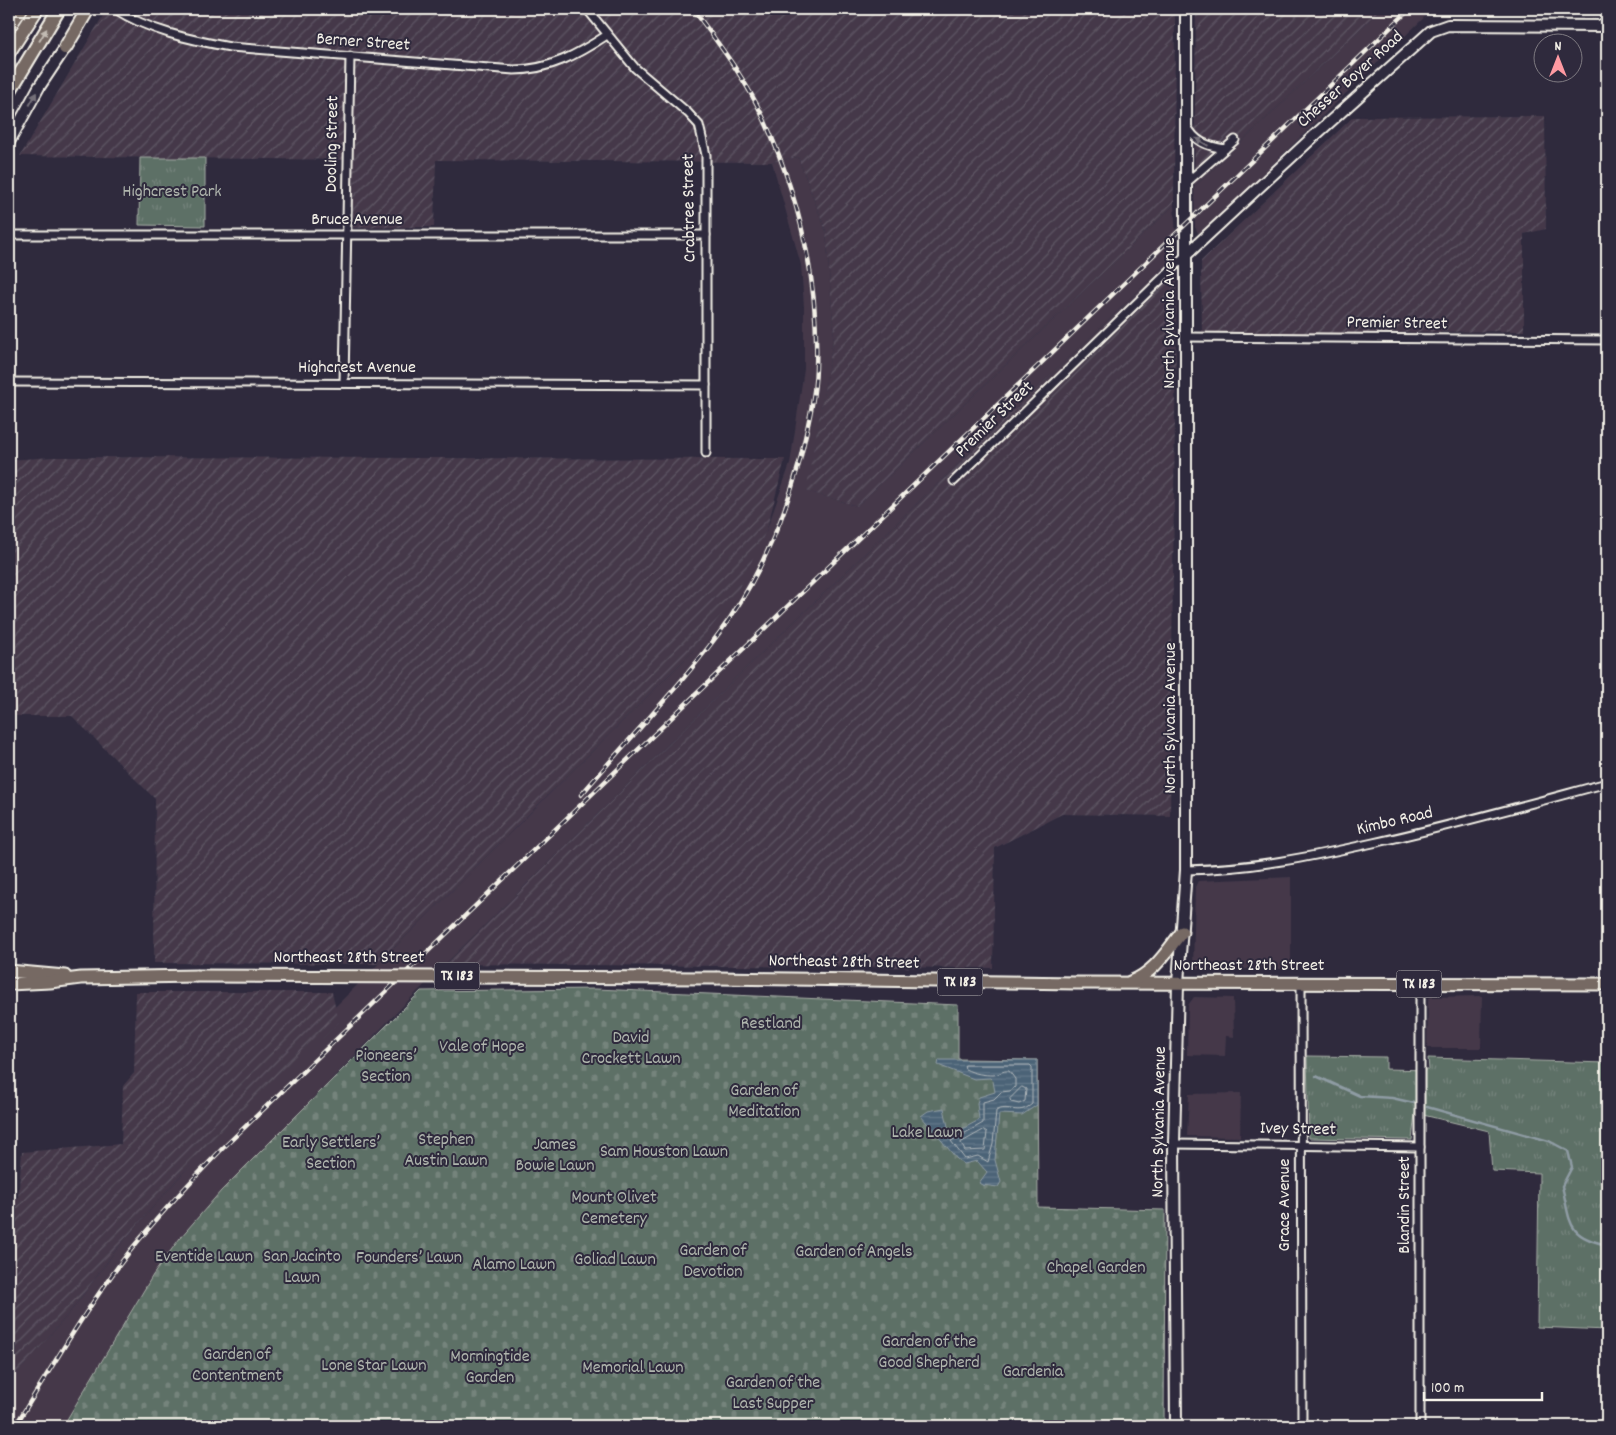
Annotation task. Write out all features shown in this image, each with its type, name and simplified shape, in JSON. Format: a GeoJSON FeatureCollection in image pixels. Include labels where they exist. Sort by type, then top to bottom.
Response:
{"type":"FeatureCollection","features":[{"type":"Feature","properties":{"kind":"highway"},"geometry":{"type":"LineString","coordinates":[[9,27],[21,9]]}},
{"type":"Feature","properties":{"kind":"highway"},"geometry":{"type":"LineString","coordinates":[[9,52],[36,9]]}},
{"type":"Feature","properties":{"kind":"highway"},"geometry":{"type":"LineString","coordinates":[[9,92],[59,9]]}},
{"type":"Feature","properties":{"kind":"highway"},"geometry":{"type":"LineString","coordinates":[[65,48],[90,9]]}},
{"type":"Feature","properties":{"kind":"main road","name":"North Sylvania Avenue"},"geometry":{"type":"LineString","coordinates":[[1176,1426],[1174,1144],[1178,983],[1186,870],[1186,9]]}},
{"type":"Feature","properties":{"kind":"main road","name":"Chesser Boyer Road"},"geometry":{"type":"LineString","coordinates":[[1186,255],[1313,136],[1431,31],[1448,25],[1607,26]]}},
{"type":"Feature","properties":{"kind":"main road"},"geometry":{"type":"LineString","coordinates":[[9,142],[39,87],[65,48]]}},
{"type":"Feature","properties":{"kind":"main road"},"geometry":{"type":"LineString","coordinates":[[1126,983],[1148,973],[1158,964],[1182,932]]}},
{"type":"Feature","properties":{"kind":"main road","name":"Northeast 28th Street"},"geometry":{"type":"LineString","coordinates":[[9,971],[81,978]]}},
{"type":"Feature","properties":{"kind":"main road","name":"Northeast 28th Street"},"geometry":{"type":"LineString","coordinates":[[9,984],[81,978],[196,976],[717,978],[1126,983],[1607,984]]}},
{"type":"Feature","properties":{"kind":"street","name":"Berner Street"},"geometry":{"type":"LineString","coordinates":[[115,9],[156,28],[204,42],[269,52],[350,56],[527,70],[549,66],[566,59],[607,35]]}},
{"type":"Feature","properties":{"kind":"street","name":"Crabtree Street"},"geometry":{"type":"LineString","coordinates":[[587,9],[635,68],[688,113],[699,125],[706,155],[706,453]]}},
{"type":"Feature","properties":{"kind":"street","name":"Dooling Street"},"geometry":{"type":"LineString","coordinates":[[344,383],[350,56]]}},
{"type":"Feature","properties":{"kind":"street"},"geometry":{"type":"LineString","coordinates":[[1186,125],[1198,141],[1209,146],[1225,149]]}},
{"type":"Feature","properties":{"kind":"street"},"geometry":{"type":"LineString","coordinates":[[1186,183],[1235,140]]}},
{"type":"Feature","properties":{"kind":"street","name":"Bruce Avenue"},"geometry":{"type":"LineString","coordinates":[[9,235],[706,235]]}},
{"type":"Feature","properties":{"kind":"street","name":"Premier Street"},"geometry":{"type":"LineString","coordinates":[[954,481],[1186,255]]}},
{"type":"Feature","properties":{"kind":"street","name":"Premier Street"},"geometry":{"type":"LineString","coordinates":[[1187,336],[1607,340]]}},
{"type":"Feature","properties":{"kind":"street","name":"Highcrest Avenue"},"geometry":{"type":"LineString","coordinates":[[9,382],[706,385]]}},
{"type":"Feature","properties":{"kind":"street","name":"Kimbo Road"},"geometry":{"type":"LineString","coordinates":[[1186,870],[1234,869],[1306,858],[1425,832],[1607,783]]}},
{"type":"Feature","properties":{"kind":"street","name":"Grace Avenue"},"geometry":{"type":"LineString","coordinates":[[1301,983],[1302,1426]]}},
{"type":"Feature","properties":{"kind":"street","name":"Blandin Street"},"geometry":{"type":"LineString","coordinates":[[1420,984],[1420,1426]]}},
{"type":"Feature","properties":{"kind":"street","name":"Ivey Street"},"geometry":{"type":"LineString","coordinates":[[1174,1144],[1420,1146]]}},
{"type":"Feature","properties":{"kind":"shaded area"},"geometry":{"type":"Polygon","coordinates":[[[107,9],[1175,9],[1174,205],[857,506],[806,491],[834,335],[826,231],[798,157],[772,162],[436,160],[434,227],[353,228],[353,160],[20,156],[107,9]]]}},
{"type":"Feature","properties":{"kind":"shaded area"},"geometry":{"type":"Polygon","coordinates":[[[1196,9],[1381,9],[1194,187],[1196,9]]]}},
{"type":"Feature","properties":{"kind":"shaded area"},"geometry":{"type":"Polygon","coordinates":[[[1381,9],[1433,9],[1204,231],[1198,233],[1195,227],[1194,187],[1381,9]]]}},
{"type":"Feature","properties":{"kind":"shaded area"},"geometry":{"type":"Polygon","coordinates":[[[1545,116],[1546,229],[1524,234],[1524,331],[1202,335],[1201,261],[1353,117],[1545,116]]]}},
{"type":"Feature","properties":{"kind":"shaded area"},"geometry":{"type":"Polygon","coordinates":[[[798,157],[826,231],[834,335],[807,491],[857,506],[1174,205],[1177,254],[744,670],[410,999],[208,1206],[180,1238],[153,1275],[63,1426],[9,1426],[9,1383],[70,1312],[119,1246],[181,1175],[336,1006],[692,652],[767,529],[790,464],[804,369],[804,307],[801,265],[772,162],[798,157]]]}},
{"type":"Feature","properties":{"kind":"shaded area"},"geometry":{"type":"Polygon","coordinates":[[[1177,254],[1170,816],[1062,814],[995,848],[993,968],[446,964],[744,670],[1177,254]]]}},
{"type":"Feature","properties":{"kind":"shaded area"},"geometry":{"type":"Polygon","coordinates":[[[52,457],[785,459],[767,529],[734,598],[692,652],[378,964],[154,963],[155,799],[72,716],[10,716],[9,460],[52,457]]]}},
{"type":"Feature","properties":{"kind":"shaded area"},"geometry":{"type":"Polygon","coordinates":[[[1291,877],[1291,969],[1193,969],[1195,887],[1198,881],[1291,877]]]}},
{"type":"Feature","properties":{"kind":"shaded area"},"geometry":{"type":"Polygon","coordinates":[[[136,992],[332,992],[339,1022],[181,1175],[119,1246],[70,1312],[9,1384],[9,1198],[18,1198],[22,1152],[121,1144],[123,1086],[134,1073],[136,992]]]}},
{"type":"Feature","properties":{"kind":"shaded area"},"geometry":{"type":"Polygon","coordinates":[[[1482,996],[1481,1048],[1427,1048],[1428,1000],[1430,997],[1482,996]]]}},
{"type":"Feature","properties":{"kind":"shaded area"},"geometry":{"type":"Polygon","coordinates":[[[1194,997],[1233,998],[1234,1037],[1226,1036],[1225,1056],[1187,1055],[1188,1005],[1194,997]]]}},
{"type":"Feature","properties":{"kind":"shaded area"},"geometry":{"type":"Polygon","coordinates":[[[1241,1093],[1240,1137],[1187,1136],[1189,1094],[1241,1093]]]}},
{"type":"Feature","properties":{"kind":"green space","name":"Highcrest Park"},"geometry":{"type":"Polygon","coordinates":[[[140,158],[205,158],[205,226],[139,225],[140,158]]]}},
{"type":"Feature","properties":{"kind":"green space","name":"Mount Olivet Cemetery"},"geometry":{"type":"Polygon","coordinates":[[[596,989],[958,1005],[958,1059],[1037,1060],[1038,1207],[1165,1210],[1164,1426],[63,1426],[153,1275],[180,1238],[221,1191],[421,991],[596,989]]]}},
{"type":"Feature","properties":{"kind":"green space"},"geometry":{"type":"Polygon","coordinates":[[[1307,1056],[1386,1057],[1386,1069],[1429,1070],[1428,1058],[1607,1063],[1607,1330],[1537,1327],[1539,1173],[1492,1171],[1489,1131],[1415,1113],[1412,1140],[1309,1138],[1307,1056]]]}},
{"type":"Feature","properties":{"kind":"water"},"geometry":{"type":"Polygon","coordinates":[[[939,1060],[1037,1060],[1037,1105],[1022,1115],[999,1114],[995,1160],[1001,1182],[998,1187],[979,1183],[987,1172],[977,1161],[964,1164],[957,1159],[921,1116],[928,1111],[944,1108],[949,1131],[953,1134],[979,1120],[977,1103],[979,1097],[995,1092],[993,1081],[990,1078],[974,1079],[938,1065],[939,1060]]]}},
{"type":"Feature","properties":{"kind":"waterway"},"geometry":{"type":"LineString","coordinates":[[1316,1076],[1360,1096],[1392,1098],[1414,1103]]}},
{"type":"Feature","properties":{"kind":"waterway"},"geometry":{"type":"LineString","coordinates":[[1427,1107],[1549,1141],[1568,1151],[1572,1167],[1562,1186],[1569,1219],[1572,1226],[1584,1237],[1607,1245]]}},
{"type":"Feature","properties":{"kind":"railway"},"geometry":{"type":"LineString","coordinates":[[581,795],[695,664],[730,618],[753,581],[772,542],[794,481],[814,391],[816,335],[810,271],[804,239],[787,177],[763,117],[748,88],[693,9]]}},
{"type":"Feature","properties":{"kind":"railway"},"geometry":{"type":"LineString","coordinates":[[15,1426],[70,1337],[114,1272],[163,1212],[222,1149],[1410,9]]}},
{"type":"Feature","properties":{"kind":"park label","name":"Restland"},"geometry":{"type":"Point","coordinates":[771,1024]}},
{"type":"Feature","properties":{"kind":"park label","name":"Vale of Hope"},"geometry":{"type":"Point","coordinates":[482,1047]}},
{"type":"Feature","properties":{"kind":"park label","name":"David Crockett Lawn"},"geometry":{"type":"Point","coordinates":[631,1048]}},
{"type":"Feature","properties":{"kind":"park label","name":"Pioneers’ Section"},"geometry":{"type":"Point","coordinates":[386,1066]}},
{"type":"Feature","properties":{"kind":"park label","name":"Garden of Meditation"},"geometry":{"type":"Point","coordinates":[764,1101]}},
{"type":"Feature","properties":{"kind":"park label","name":"Lake Lawn"},"geometry":{"type":"Point","coordinates":[927,1133]}},
{"type":"Feature","properties":{"kind":"park label","name":"Stephen Austin Lawn"},"geometry":{"type":"Point","coordinates":[446,1150]}},
{"type":"Feature","properties":{"kind":"park label","name":"Sam Houston Lawn"},"geometry":{"type":"Point","coordinates":[664,1152]}},
{"type":"Feature","properties":{"kind":"park label","name":"Early Settlers’ Section"},"geometry":{"type":"Point","coordinates":[331,1153]}},
{"type":"Feature","properties":{"kind":"park label","name":"James Bowie Lawn"},"geometry":{"type":"Point","coordinates":[555,1155]}},
{"type":"Feature","properties":{"kind":"park label","name":"Garden of Angels"},"geometry":{"type":"Point","coordinates":[854,1252]}},
{"type":"Feature","properties":{"kind":"park label","name":"Eventide Lawn"},"geometry":{"type":"Point","coordinates":[204,1257]}},
{"type":"Feature","properties":{"kind":"park label","name":"Founders’ Lawn"},"geometry":{"type":"Point","coordinates":[409,1258]}},
{"type":"Feature","properties":{"kind":"park label","name":"Goliad Lawn"},"geometry":{"type":"Point","coordinates":[615,1260]}},
{"type":"Feature","properties":{"kind":"park label","name":"Garden of Devotion"},"geometry":{"type":"Point","coordinates":[713,1261]}},
{"type":"Feature","properties":{"kind":"park label","name":"Alamo Lawn"},"geometry":{"type":"Point","coordinates":[514,1265]}},
{"type":"Feature","properties":{"kind":"park label","name":"San Jacinto Lawn"},"geometry":{"type":"Point","coordinates":[302,1267]}},
{"type":"Feature","properties":{"kind":"park label","name":"Chapel Garden"},"geometry":{"type":"Point","coordinates":[1096,1268]}},
{"type":"Feature","properties":{"kind":"park label","name":"Garden of the Good Shepherd"},"geometry":{"type":"Point","coordinates":[929,1352]}},
{"type":"Feature","properties":{"kind":"park label","name":"Garden of Contentment"},"geometry":{"type":"Point","coordinates":[237,1365]}},
{"type":"Feature","properties":{"kind":"park label","name":"Lone Star Lawn"},"geometry":{"type":"Point","coordinates":[374,1366]}},
{"type":"Feature","properties":{"kind":"park label","name":"Morningtide Garden"},"geometry":{"type":"Point","coordinates":[490,1367]}},
{"type":"Feature","properties":{"kind":"park label","name":"Memorial Lawn"},"geometry":{"type":"Point","coordinates":[633,1368]}},
{"type":"Feature","properties":{"kind":"park label","name":"Gardenia"},"geometry":{"type":"Point","coordinates":[1033,1372]}},
{"type":"Feature","properties":{"kind":"park label","name":"Garden of the Last Supper"},"geometry":{"type":"Point","coordinates":[773,1394]}}]}
